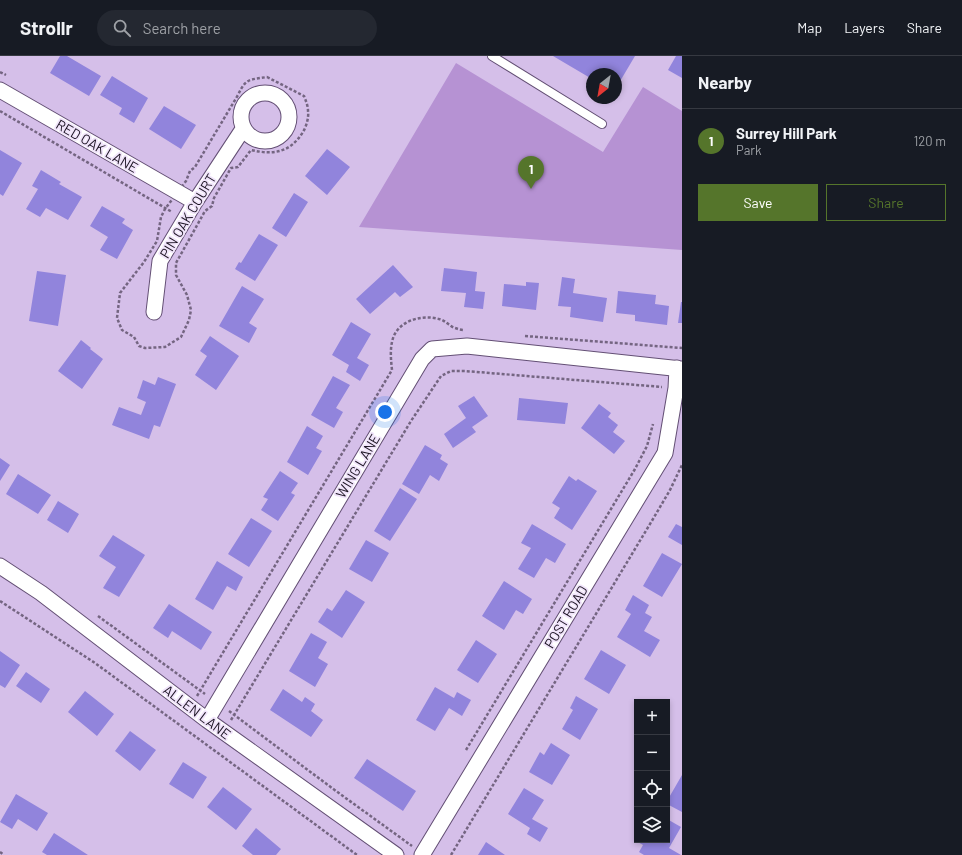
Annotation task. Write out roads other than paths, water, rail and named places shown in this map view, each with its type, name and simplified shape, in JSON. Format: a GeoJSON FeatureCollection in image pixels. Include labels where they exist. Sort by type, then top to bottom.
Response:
{"type":"FeatureCollection","features":[{"type":"Feature","properties":{"kind":"street","name":"RED OAK LANE"},"geometry":{"type":"LineString","coordinates":[[0,90],[195,202]]}},
{"type":"Feature","properties":{"kind":"street","name":"PIN OAK COURT"},"geometry":{"type":"LineString","coordinates":[[154,312],[160,261],[195,202],[244,129]]}},
{"type":"Feature","properties":{"kind":"street","name":"WING LANE"},"geometry":{"type":"LineString","coordinates":[[208,720],[422,359],[432,349],[467,346],[680,368]]}},
{"type":"Feature","properties":{"kind":"street","name":"POST ROAD"},"geometry":{"type":"LineString","coordinates":[[422,855],[665,453],[680,368]]}},
{"type":"Feature","properties":{"kind":"street","name":"ALLEN LANE"},"geometry":{"type":"LineString","coordinates":[[0,566],[41,593],[208,720],[402,852]]}},
{"type":"Feature","properties":{"kind":"lane"},"geometry":{"type":"LineString","coordinates":[[492,56],[602,124]]}},
{"type":"Feature","properties":{"kind":"place","name":"Surrey Hill Park"},"geometry":{"type":"Point","coordinates":[531,189]}}]}
